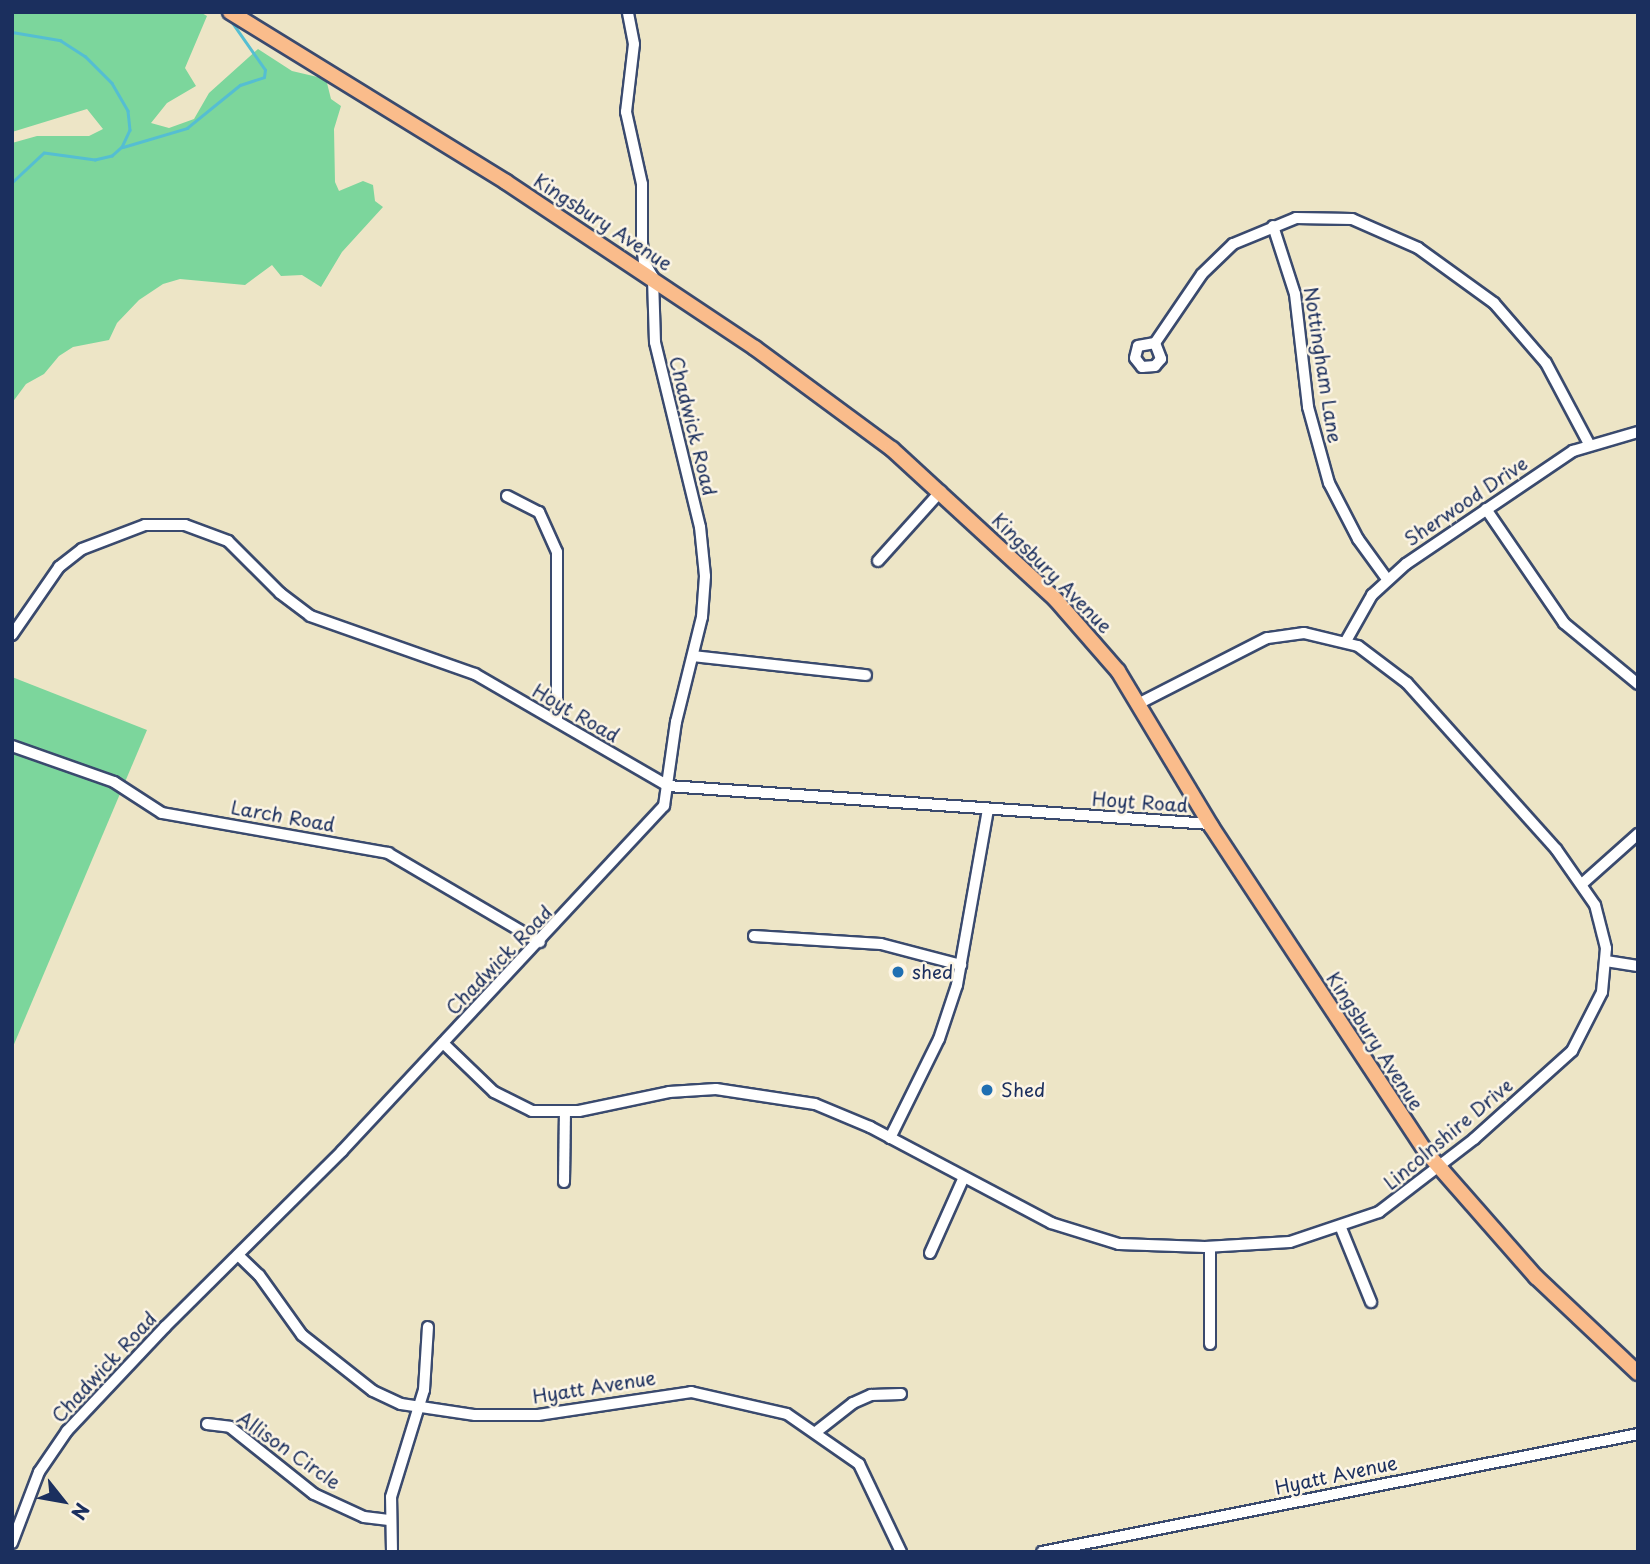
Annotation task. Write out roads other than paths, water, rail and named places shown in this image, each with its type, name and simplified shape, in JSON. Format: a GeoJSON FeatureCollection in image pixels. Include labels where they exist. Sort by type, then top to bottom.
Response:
{"type":"FeatureCollection","features":[{"type":"Feature","properties":{"kind":"main road","name":"Kingsbury Avenue"},"geometry":{"type":"LineString","coordinates":[[230,12],[653,277],[849,415],[942,491],[1080,624],[1138,704],[1210,824],[1439,1168],[1536,1277],[1638,1373]]}},
{"type":"Feature","properties":{"kind":"street","name":"Chadwick Road"},"geometry":{"type":"LineString","coordinates":[[12,1543],[31,1489],[67,1431],[443,1043],[657,817],[668,786],[676,722],[705,599],[704,551],[656,355],[653,277],[643,262],[642,184],[628,128],[626,100],[634,44],[628,12]]}},
{"type":"Feature","properties":{"kind":"street"},"geometry":{"type":"LineString","coordinates":[[1155,344],[1221,253],[1273,226],[1313,215],[1352,219],[1397,236],[1450,269],[1494,303],[1533,344],[1589,444]]}},
{"type":"Feature","properties":{"kind":"street","name":"Nottingham Lane"},"geometry":{"type":"LineString","coordinates":[[1273,226],[1295,294],[1308,407],[1329,483],[1358,539],[1387,579]]}},
{"type":"Feature","properties":{"kind":"street","name":"Sherwood Drive"},"geometry":{"type":"LineString","coordinates":[[1346,641],[1363,607],[1387,579],[1486,509],[1589,444],[1638,432]]}},
{"type":"Feature","properties":{"kind":"street"},"geometry":{"type":"LineString","coordinates":[[877,561],[942,491]]}},
{"type":"Feature","properties":{"kind":"street"},"geometry":{"type":"LineString","coordinates":[[506,496],[539,512],[557,552],[557,721]]}},
{"type":"Feature","properties":{"kind":"street"},"geometry":{"type":"LineString","coordinates":[[1486,509],[1564,623],[1638,684]]}},
{"type":"Feature","properties":{"kind":"street","name":"Hoyt Road"},"geometry":{"type":"LineString","coordinates":[[12,635],[59,567],[82,550],[145,525],[185,525],[228,541],[280,593],[318,620],[452,663],[668,786],[1210,824]]}},
{"type":"Feature","properties":{"kind":"street","name":"Lincolnshire Drive"},"geometry":{"type":"LineString","coordinates":[[443,1043],[505,1099],[533,1111],[565,1112],[669,1092],[740,1090],[815,1104],[890,1138],[1079,1235],[1142,1247],[1210,1247],[1290,1242],[1341,1228],[1395,1202],[1439,1168],[1572,1051],[1597,1009],[1606,961],[1602,927],[1583,883],[1407,683],[1375,655],[1346,641],[1304,633],[1267,638],[1138,704]]}},
{"type":"Feature","properties":{"kind":"street"},"geometry":{"type":"LineString","coordinates":[[693,656],[866,675]]}},
{"type":"Feature","properties":{"kind":"street","name":"Larch Road"},"geometry":{"type":"LineString","coordinates":[[12,746],[114,782],[162,813],[388,853],[540,942]]}},
{"type":"Feature","properties":{"kind":"street"},"geometry":{"type":"LineString","coordinates":[[890,1138],[939,1039],[961,964],[988,809]]}},
{"type":"Feature","properties":{"kind":"street"},"geometry":{"type":"LineString","coordinates":[[1583,883],[1638,834]]}},
{"type":"Feature","properties":{"kind":"street"},"geometry":{"type":"LineString","coordinates":[[754,936],[881,944],[961,964]]}},
{"type":"Feature","properties":{"kind":"street"},"geometry":{"type":"LineString","coordinates":[[1606,961],[1638,965]]}},
{"type":"Feature","properties":{"kind":"street"},"geometry":{"type":"LineString","coordinates":[[564,1182],[565,1112]]}},
{"type":"Feature","properties":{"kind":"street"},"geometry":{"type":"LineString","coordinates":[[930,1253],[964,1177]]}},
{"type":"Feature","properties":{"kind":"street"},"geometry":{"type":"LineString","coordinates":[[1341,1228],[1371,1302]]}},
{"type":"Feature","properties":{"kind":"street"},"geometry":{"type":"LineString","coordinates":[[1210,1247],[1210,1344]]}},
{"type":"Feature","properties":{"kind":"street","name":"Hyatt Avenue"},"geometry":{"type":"LineString","coordinates":[[238,1255],[259,1275],[302,1335],[373,1391],[418,1408],[475,1415],[538,1415],[691,1392],[772,1408],[816,1432],[859,1464],[901,1552]]}},
{"type":"Feature","properties":{"kind":"street"},"geometry":{"type":"LineString","coordinates":[[392,1552],[389,1520],[391,1497],[418,1408],[428,1327]]}},
{"type":"Feature","properties":{"kind":"street"},"geometry":{"type":"LineString","coordinates":[[816,1432],[853,1403],[871,1395],[901,1394]]}},
{"type":"Feature","properties":{"kind":"street","name":"Allison Circle"},"geometry":{"type":"LineString","coordinates":[[208,1424],[230,1427],[314,1494],[364,1517],[389,1520]]}},
{"type":"Feature","properties":{"kind":"street","name":"Hyatt Avenue"},"geometry":{"type":"LineString","coordinates":[[1042,1552],[1638,1434]]}},
{"type":"Feature","properties":{"kind":"waterway"},"geometry":{"type":"LineString","coordinates":[[123,147],[187,128],[240,85],[264,77],[265,70],[230,20]]}},
{"type":"Feature","properties":{"kind":"waterway"},"geometry":{"type":"LineString","coordinates":[[12,32],[60,40],[85,56],[112,83],[128,111],[130,130],[122,147],[112,156],[95,160],[44,153],[12,183]]}},
{"type":"Feature","properties":{"kind":"place","name":"shed"},"geometry":{"type":"Point","coordinates":[898,972]}},
{"type":"Feature","properties":{"kind":"place","name":"Shed"},"geometry":{"type":"Point","coordinates":[987,1090]}}]}
